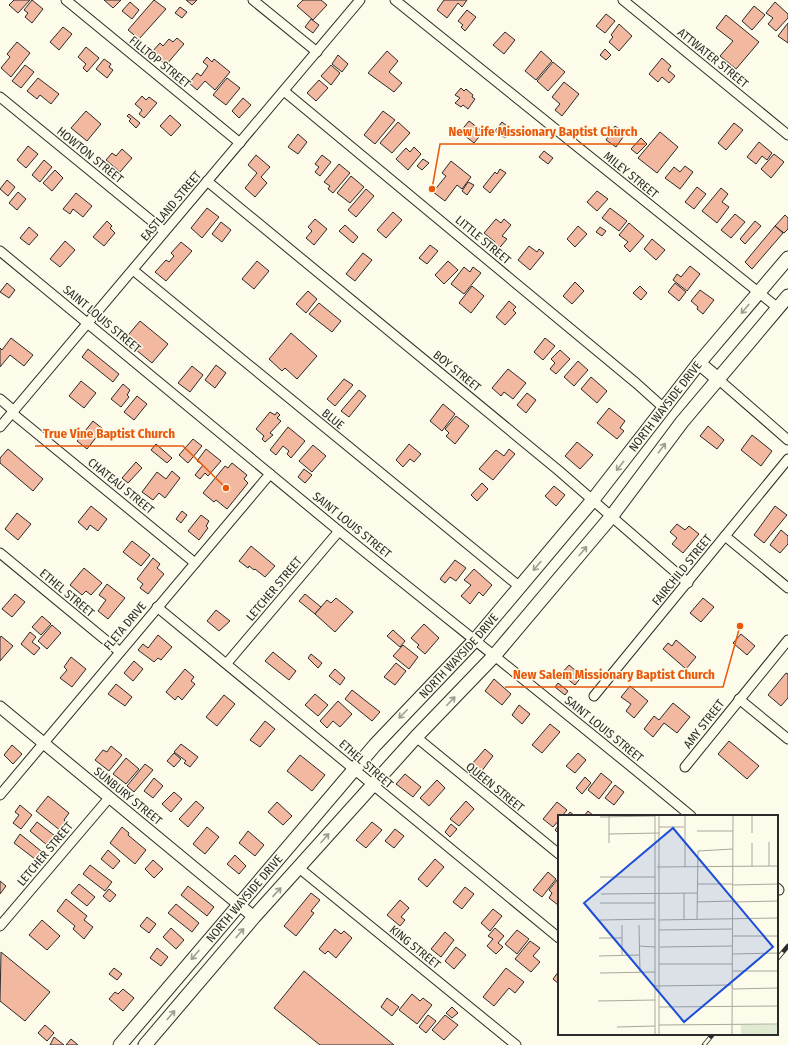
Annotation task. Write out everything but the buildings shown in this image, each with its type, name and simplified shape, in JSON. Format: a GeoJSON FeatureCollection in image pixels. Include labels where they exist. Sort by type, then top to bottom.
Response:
{"type":"FeatureCollection","features":[{"type":"Feature","properties":{"kind":"main road","name":"NORTH WAYSIDE DRIVE"},"geometry":{"type":"LineString","coordinates":[[120,1045],[398,719],[475,640],[520,587],[592,501],[665,409],[699,363],[788,258]]}},
{"type":"Feature","properties":{"kind":"main road","name":"NORTH WAYSIDE DRIVE"},"geometry":{"type":"LineString","coordinates":[[146,1045],[254,917],[416,737],[494,656],[611,517],[682,422],[788,296]]}},
{"type":"Feature","properties":{"kind":"main road"},"geometry":{"type":"LineString","coordinates":[[699,363],[718,379]]}},
{"type":"Feature","properties":{"kind":"street","name":"FILLTOP STREET"},"geometry":{"type":"LineString","coordinates":[[66,0],[240,143]]}},
{"type":"Feature","properties":{"kind":"street"},"geometry":{"type":"LineString","coordinates":[[254,0],[317,52]]}},
{"type":"Feature","properties":{"kind":"street","name":"EASTLAND STREET"},"geometry":{"type":"LineString","coordinates":[[0,427],[360,0]]}},
{"type":"Feature","properties":{"kind":"street","name":"MILEY STREET"},"geometry":{"type":"LineString","coordinates":[[395,0],[778,308]]}},
{"type":"Feature","properties":{"kind":"street","name":"ATTWATER STREET"},"geometry":{"type":"LineString","coordinates":[[623,0],[788,135]]}},
{"type":"Feature","properties":{"kind":"street","name":"LITTLE STREET"},"geometry":{"type":"LineString","coordinates":[[284,91],[636,383],[665,409]]}},
{"type":"Feature","properties":{"kind":"street","name":"HOWTON STREET"},"geometry":{"type":"LineString","coordinates":[[0,97],[164,231]]}},
{"type":"Feature","properties":{"kind":"street","name":"BOY STREET"},"geometry":{"type":"LineString","coordinates":[[207,182],[558,470],[688,583]]}},
{"type":"Feature","properties":{"kind":"street","name":"SAINT LOUIS STREET"},"geometry":{"type":"LineString","coordinates":[[0,251],[339,531],[572,717],[690,815]]}},
{"type":"Feature","properties":{"kind":"street","name":"BLUE"},"geometry":{"type":"LineString","coordinates":[[133,270],[520,587]]}},
{"type":"Feature","properties":{"kind":"street"},"geometry":{"type":"LineString","coordinates":[[718,379],[788,440]]}},
{"type":"Feature","properties":{"kind":"street","name":"CHATEAU STREET"},"geometry":{"type":"LineString","coordinates":[[0,399],[13,412],[195,563]]}},
{"type":"Feature","properties":{"kind":"street","name":"FAIRCHILD STREET"},"geometry":{"type":"LineString","coordinates":[[594,696],[788,459]]}},
{"type":"Feature","properties":{"kind":"street","name":"FLETA DRIVE"},"geometry":{"type":"LineString","coordinates":[[0,795],[270,474]]}},
{"type":"Feature","properties":{"kind":"street","name":"LETCHER STREET"},"geometry":{"type":"LineString","coordinates":[[227,663],[339,531]]}},
{"type":"Feature","properties":{"kind":"street"},"geometry":{"type":"LineString","coordinates":[[725,536],[788,588]]}},
{"type":"Feature","properties":{"kind":"street","name":"ETHEL STREET"},"geometry":{"type":"LineString","coordinates":[[0,553],[120,652]]}},
{"type":"Feature","properties":{"kind":"street","name":"ETHEL STREET"},"geometry":{"type":"LineString","coordinates":[[157,607],[227,663],[372,786],[558,937]]}},
{"type":"Feature","properties":{"kind":"street","name":"AMY STREET"},"geometry":{"type":"LineString","coordinates":[[685,767],[788,640]]}},
{"type":"Feature","properties":{"kind":"street"},"geometry":{"type":"LineString","coordinates":[[739,699],[788,740]]}},
{"type":"Feature","properties":{"kind":"street","name":"SUNBURY STREET"},"geometry":{"type":"LineString","coordinates":[[0,708],[254,917]]}},
{"type":"Feature","properties":{"kind":"street","name":"QUEEN STREET"},"geometry":{"type":"LineString","coordinates":[[416,737],[558,853]]}},
{"type":"Feature","properties":{"kind":"street","name":"LETCHER STREET"},"geometry":{"type":"LineString","coordinates":[[0,926],[108,798]]}},
{"type":"Feature","properties":{"kind":"street","name":"KING STREET"},"geometry":{"type":"LineString","coordinates":[[299,868],[516,1045]]}},
{"type":"Feature","properties":{"kind":"railway"},"geometry":{"type":"LineString","coordinates":[[778,958],[788,946]]}},
{"type":"Feature","properties":{"kind":"railway"},"geometry":{"type":"LineString","coordinates":[[704,1045],[712,1035]]}},
{"type":"Feature","properties":{"kind":"place","name":"New Life Missionary Baptist Church"},"geometry":{"type":"Point","coordinates":[432,189]}},
{"type":"Feature","properties":{"kind":"place","name":"True Vine Baptist Church"},"geometry":{"type":"Point","coordinates":[226,488]}},
{"type":"Feature","properties":{"kind":"place","name":"New Salem Missionary Baptist Church"},"geometry":{"type":"Point","coordinates":[740,626]}}]}
